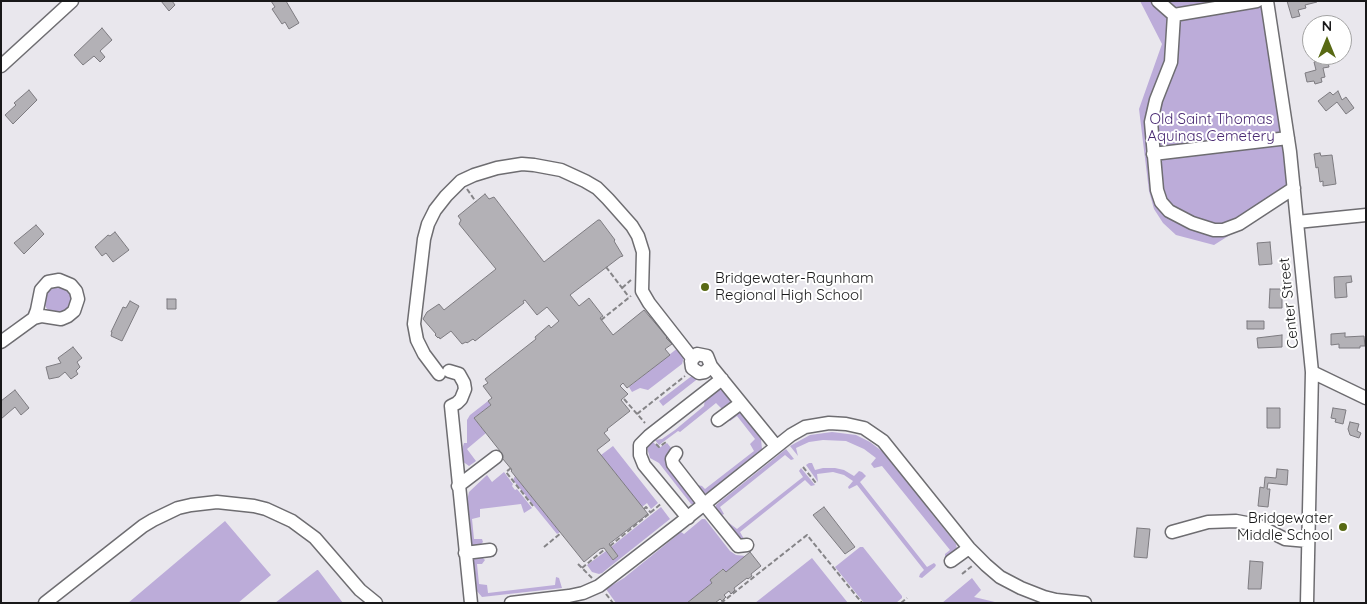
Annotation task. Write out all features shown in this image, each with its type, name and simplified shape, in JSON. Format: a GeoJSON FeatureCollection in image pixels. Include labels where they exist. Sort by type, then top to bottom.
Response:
{"type":"FeatureCollection","features":[{"type":"Feature","properties":{"kind":"street"},"geometry":{"type":"LineString","coordinates":[[1,66],[72,1]]}},
{"type":"Feature","properties":{"kind":"street"},"geometry":{"type":"LineString","coordinates":[[1158,1],[1174,15]]}},
{"type":"Feature","properties":{"kind":"street"},"geometry":{"type":"LineString","coordinates":[[1174,15],[1257,1]]}},
{"type":"Feature","properties":{"kind":"street","name":"Center Street"},"geometry":{"type":"LineString","coordinates":[[1267,1],[1288,138],[1312,372],[1307,603]]}},
{"type":"Feature","properties":{"kind":"street"},"geometry":{"type":"LineString","coordinates":[[1174,15],[1172,62],[1152,112],[1151,122],[1157,190],[1161,202],[1170,210],[1192,223],[1214,230],[1223,230],[1239,224],[1294,188]]}},
{"type":"Feature","properties":{"kind":"street"},"geometry":{"type":"LineString","coordinates":[[1153,154],[1288,138]]}},
{"type":"Feature","properties":{"kind":"street"},"geometry":{"type":"LineString","coordinates":[[471,603],[451,406],[457,404],[461,399],[465,389],[464,383],[459,374],[444,372],[424,354],[417,340],[414,324],[424,239],[428,224],[435,210],[461,181],[496,168],[522,164],[561,170],[597,188],[632,226],[638,236],[644,257],[641,288],[649,303],[692,358],[697,354],[704,354],[709,358],[711,366],[776,446]]}},
{"type":"Feature","properties":{"kind":"street"},"geometry":{"type":"LineString","coordinates":[[1297,222],[1366,215]]}},
{"type":"Feature","properties":{"kind":"street"},"geometry":{"type":"LineString","coordinates":[[1,342],[34,318]]}},
{"type":"Feature","properties":{"kind":"street"},"geometry":{"type":"LineString","coordinates":[[1312,372],[1366,398]]}},
{"type":"Feature","properties":{"kind":"street"},"geometry":{"type":"LineString","coordinates":[[688,518],[644,465],[640,455],[640,446],[722,379]]}},
{"type":"Feature","properties":{"kind":"street"},"geometry":{"type":"LineString","coordinates":[[718,420],[741,403]]}},
{"type":"Feature","properties":{"kind":"street"},"geometry":{"type":"LineString","coordinates":[[511,603],[542,601],[583,593],[599,586],[688,518],[776,446],[799,430],[821,423],[846,424],[871,431],[884,440],[969,548],[993,571],[1021,588],[1056,600],[1083,603]]}},
{"type":"Feature","properties":{"kind":"street"},"geometry":{"type":"LineString","coordinates":[[676,453],[672,457],[672,462],[693,482],[704,504],[738,546],[747,545]]}},
{"type":"Feature","properties":{"kind":"street"},"geometry":{"type":"LineString","coordinates":[[458,486],[496,457]]}},
{"type":"Feature","properties":{"kind":"street"},"geometry":{"type":"LineString","coordinates":[[45,603],[153,520],[178,508],[217,502],[241,503],[266,509],[302,527],[322,544],[360,590],[376,603]]}},
{"type":"Feature","properties":{"kind":"street"},"geometry":{"type":"LineString","coordinates":[[1172,532],[1208,522],[1236,521],[1257,525],[1285,539],[1308,541]]}},
{"type":"Feature","properties":{"kind":"street"},"geometry":{"type":"LineString","coordinates":[[951,562],[969,548]]}},
{"type":"Feature","properties":{"kind":"street"},"geometry":{"type":"LineString","coordinates":[[465,553],[490,550]]}},
{"type":"Feature","properties":{"kind":"path"},"geometry":{"type":"LineString","coordinates":[[461,181],[476,202]]}},
{"type":"Feature","properties":{"kind":"path"},"geometry":{"type":"LineString","coordinates":[[606,267],[630,298]]}},
{"type":"Feature","properties":{"kind":"path"},"geometry":{"type":"LineString","coordinates":[[601,320],[641,288]]}},
{"type":"Feature","properties":{"kind":"path"},"geometry":{"type":"LineString","coordinates":[[637,414],[688,373]]}},
{"type":"Feature","properties":{"kind":"path"},"geometry":{"type":"LineString","coordinates":[[624,398],[645,423]]}},
{"type":"Feature","properties":{"kind":"path"},"geometry":{"type":"LineString","coordinates":[[654,441],[659,447],[666,442]]}},
{"type":"Feature","properties":{"kind":"path"},"geometry":{"type":"LineString","coordinates":[[804,467],[816,483]]}},
{"type":"Feature","properties":{"kind":"path"},"geometry":{"type":"LineString","coordinates":[[511,468],[506,472],[533,506]]}},
{"type":"Feature","properties":{"kind":"path"},"geometry":{"type":"LineString","coordinates":[[610,546],[662,503]]}},
{"type":"Feature","properties":{"kind":"path"},"geometry":{"type":"LineString","coordinates":[[644,509],[646,507],[651,513]]}},
{"type":"Feature","properties":{"kind":"path"},"geometry":{"type":"LineString","coordinates":[[544,547],[561,533]]}},
{"type":"Feature","properties":{"kind":"path"},"geometry":{"type":"LineString","coordinates":[[721,603],[807,534],[862,603]]}},
{"type":"Feature","properties":{"kind":"path"},"geometry":{"type":"LineString","coordinates":[[582,568],[605,550]]}},
{"type":"Feature","properties":{"kind":"path"},"geometry":{"type":"LineString","coordinates":[[578,564],[593,579]]}},
{"type":"Feature","properties":{"kind":"path"},"geometry":{"type":"LineString","coordinates":[[962,574],[972,566]]}},
{"type":"Feature","properties":{"kind":"path"},"geometry":{"type":"LineString","coordinates":[[604,592],[613,603]]}},
{"type":"Feature","properties":{"kind":"path"},"geometry":{"type":"LineString","coordinates":[[901,603],[907,598]]}},
{"type":"Feature","properties":{"kind":"green space","name":"Old Saint Thomas Aquinas Cemetery"},"geometry":{"type":"Polygon","coordinates":[[[1140,1],[1260,1],[1271,55],[1290,197],[1214,245],[1176,235],[1163,223],[1154,209],[1149,191],[1139,109],[1162,44],[1140,1]]]}},
{"type":"Feature","properties":{"kind":"green space"},"geometry":{"type":"Polygon","coordinates":[[[58,286],[68,290],[72,300],[68,310],[58,314],[48,310],[44,300],[48,290],[58,286]]]}},
{"type":"Feature","properties":{"kind":"green space"},"geometry":{"type":"Polygon","coordinates":[[[679,347],[685,353],[682,364],[648,390],[640,388],[632,392],[629,387],[679,347]]]}},
{"type":"Feature","properties":{"kind":"green space"},"geometry":{"type":"Polygon","coordinates":[[[693,375],[700,377],[663,406],[659,401],[693,375]]]}},
{"type":"Feature","properties":{"kind":"green space"},"geometry":{"type":"Polygon","coordinates":[[[718,389],[723,391],[730,399],[730,404],[722,409],[716,403],[680,432],[678,431],[659,445],[655,440],[662,439],[675,430],[704,406],[705,399],[718,389]]]}},
{"type":"Feature","properties":{"kind":"green space"},"geometry":{"type":"Polygon","coordinates":[[[488,401],[491,405],[474,418],[486,433],[467,449],[476,461],[469,466],[462,461],[461,453],[464,443],[467,443],[467,420],[470,415],[488,401]]]}},
{"type":"Feature","properties":{"kind":"green space"},"geometry":{"type":"Polygon","coordinates":[[[736,413],[740,413],[761,439],[762,449],[704,494],[698,485],[705,489],[754,451],[750,444],[755,439],[737,416],[730,421],[729,419],[736,413]]]}},
{"type":"Feature","properties":{"kind":"green space"},"geometry":{"type":"Polygon","coordinates":[[[832,432],[856,435],[870,442],[883,452],[956,544],[957,549],[947,558],[945,557],[945,554],[950,550],[882,466],[874,468],[871,464],[876,458],[864,449],[846,441],[823,440],[809,442],[796,448],[798,456],[790,446],[810,435],[832,432]]]}},
{"type":"Feature","properties":{"kind":"green space"},"geometry":{"type":"Polygon","coordinates":[[[652,441],[659,448],[667,443],[672,449],[667,456],[668,467],[695,501],[694,504],[691,504],[659,463],[650,458],[647,448],[652,441]]]}},
{"type":"Feature","properties":{"kind":"green space"},"geometry":{"type":"Polygon","coordinates":[[[613,446],[658,503],[651,509],[647,503],[642,507],[601,455],[613,446]]]}},
{"type":"Feature","properties":{"kind":"green space"},"geometry":{"type":"Polygon","coordinates":[[[786,449],[794,459],[791,460],[785,455],[720,507],[724,514],[720,516],[716,505],[786,449]]]}},
{"type":"Feature","properties":{"kind":"green space"},"geometry":{"type":"Polygon","coordinates":[[[812,463],[815,470],[835,468],[844,470],[854,476],[859,471],[862,472],[866,476],[860,482],[927,567],[934,563],[935,567],[922,578],[919,577],[924,570],[857,485],[849,489],[848,487],[853,481],[844,475],[833,472],[817,474],[818,482],[806,465],[812,463]]]}},
{"type":"Feature","properties":{"kind":"green space"},"geometry":{"type":"Polygon","coordinates":[[[801,468],[815,485],[811,486],[805,480],[740,532],[744,539],[741,541],[728,524],[737,529],[803,477],[799,471],[801,468]]]}},
{"type":"Feature","properties":{"kind":"green space"},"geometry":{"type":"Polygon","coordinates":[[[504,472],[515,490],[517,489],[532,508],[524,513],[521,504],[480,509],[480,517],[472,519],[474,539],[482,539],[483,542],[480,545],[473,546],[471,544],[467,501],[469,492],[487,475],[492,482],[504,472]]]}},
{"type":"Feature","properties":{"kind":"green space"},"geometry":{"type":"Polygon","coordinates":[[[515,476],[560,532],[557,534],[513,480],[515,476]]]}},
{"type":"Feature","properties":{"kind":"green space"},"geometry":{"type":"Polygon","coordinates":[[[661,507],[670,519],[602,573],[592,572],[587,565],[606,551],[613,560],[618,556],[611,547],[661,507]]]}},
{"type":"Feature","properties":{"kind":"green space"},"geometry":{"type":"Polygon","coordinates":[[[702,519],[705,519],[730,551],[736,555],[746,556],[726,572],[722,569],[710,580],[712,583],[687,603],[616,603],[606,589],[624,578],[681,532],[684,534],[702,519]]]}},
{"type":"Feature","properties":{"kind":"green space"},"geometry":{"type":"Polygon","coordinates":[[[225,521],[271,575],[238,603],[128,603],[225,521]]]}},
{"type":"Feature","properties":{"kind":"green space"},"geometry":{"type":"Polygon","coordinates":[[[860,547],[863,547],[902,596],[896,603],[864,603],[835,567],[860,547]]]}},
{"type":"Feature","properties":{"kind":"green space"},"geometry":{"type":"Polygon","coordinates":[[[475,557],[482,557],[485,560],[482,564],[477,564],[479,584],[487,585],[488,593],[555,585],[556,577],[559,578],[562,588],[482,597],[476,590],[473,559],[475,557]]]}},
{"type":"Feature","properties":{"kind":"green space"},"geometry":{"type":"Polygon","coordinates":[[[812,558],[848,603],[755,603],[812,558]]]}},
{"type":"Feature","properties":{"kind":"green space"},"geometry":{"type":"Polygon","coordinates":[[[317,570],[343,603],[275,603],[317,570]]]}},
{"type":"Feature","properties":{"kind":"green space"},"geometry":{"type":"Polygon","coordinates":[[[972,578],[981,590],[974,597],[999,603],[942,603],[972,578]]]}},
{"type":"Feature","properties":{"kind":"building"},"geometry":{"type":"Polygon","coordinates":[[[161,1],[172,1],[175,5],[169,11],[161,1]]]}},
{"type":"Feature","properties":{"kind":"building"},"geometry":{"type":"Polygon","coordinates":[[[271,1],[286,1],[299,23],[289,29],[285,22],[282,24],[272,9],[275,7],[271,1]]]}},
{"type":"Feature","properties":{"kind":"building"},"geometry":{"type":"Polygon","coordinates":[[[1287,1],[1317,2],[1305,5],[1306,8],[1298,10],[1300,16],[1292,18],[1287,1]]]}},
{"type":"Feature","properties":{"kind":"building"},"geometry":{"type":"Polygon","coordinates":[[[102,28],[112,40],[100,51],[105,57],[100,62],[94,56],[83,65],[74,55],[102,28]]]}},
{"type":"Feature","properties":{"kind":"building"},"geometry":{"type":"Polygon","coordinates":[[[1315,65],[1328,65],[1329,67],[1323,68],[1325,77],[1321,78],[1322,82],[1315,84],[1314,81],[1307,82],[1305,73],[1316,70],[1315,65]]]}},
{"type":"Feature","properties":{"kind":"building"},"geometry":{"type":"Polygon","coordinates":[[[29,90],[37,100],[13,124],[5,115],[16,105],[14,103],[29,90]]]}},
{"type":"Feature","properties":{"kind":"building"},"geometry":{"type":"Polygon","coordinates":[[[1338,91],[1342,100],[1346,97],[1354,108],[1346,114],[1337,102],[1326,111],[1318,101],[1330,92],[1333,95],[1338,91]]]}},
{"type":"Feature","properties":{"kind":"building"},"geometry":{"type":"Polygon","coordinates":[[[1320,153],[1321,156],[1332,155],[1336,184],[1323,186],[1323,181],[1320,182],[1314,154],[1320,153]]]}},
{"type":"Feature","properties":{"kind":"building"},"geometry":{"type":"Polygon","coordinates":[[[485,194],[489,199],[494,197],[544,262],[600,220],[615,240],[623,256],[570,295],[579,306],[589,298],[603,316],[600,318],[613,335],[644,310],[672,344],[665,349],[670,355],[627,388],[623,383],[620,386],[628,394],[621,400],[630,411],[607,429],[604,433],[610,440],[597,450],[648,514],[609,544],[618,556],[613,560],[604,548],[584,562],[511,471],[498,453],[500,451],[474,418],[491,405],[488,401],[492,398],[483,386],[488,383],[485,379],[536,339],[535,337],[549,325],[551,328],[559,321],[547,307],[537,315],[525,300],[523,301],[524,303],[475,341],[473,339],[462,344],[451,331],[440,339],[438,338],[423,319],[427,312],[439,304],[444,310],[496,269],[459,224],[461,220],[458,216],[485,194]]]}},
{"type":"Feature","properties":{"kind":"building"},"geometry":{"type":"Polygon","coordinates":[[[36,225],[44,234],[24,254],[14,243],[36,225]]]}},
{"type":"Feature","properties":{"kind":"building"},"geometry":{"type":"Polygon","coordinates":[[[115,232],[129,250],[113,262],[106,253],[102,256],[95,247],[108,235],[110,236],[115,232]]]}},
{"type":"Feature","properties":{"kind":"building"},"geometry":{"type":"Polygon","coordinates":[[[1270,242],[1272,264],[1259,265],[1257,243],[1270,242]]]}},
{"type":"Feature","properties":{"kind":"building"},"geometry":{"type":"Polygon","coordinates":[[[1351,276],[1352,282],[1346,283],[1347,297],[1335,298],[1334,277],[1351,276]]]}},
{"type":"Feature","properties":{"kind":"building"},"geometry":{"type":"Polygon","coordinates":[[[1270,289],[1282,289],[1282,308],[1269,308],[1270,289]]]}},
{"type":"Feature","properties":{"kind":"building"},"geometry":{"type":"Polygon","coordinates":[[[167,299],[176,299],[176,309],[167,309],[167,299]]]}},
{"type":"Feature","properties":{"kind":"building"},"geometry":{"type":"Polygon","coordinates":[[[130,301],[139,306],[122,341],[111,336],[111,332],[123,307],[126,308],[130,301]]]}},
{"type":"Feature","properties":{"kind":"building"},"geometry":{"type":"Polygon","coordinates":[[[1247,321],[1264,321],[1264,329],[1247,329],[1247,321]]]}},
{"type":"Feature","properties":{"kind":"building"},"geometry":{"type":"Polygon","coordinates":[[[1345,333],[1345,337],[1364,336],[1365,346],[1360,346],[1360,348],[1339,348],[1339,344],[1331,345],[1331,334],[1345,333]]]}},
{"type":"Feature","properties":{"kind":"building"},"geometry":{"type":"Polygon","coordinates":[[[1282,335],[1282,347],[1258,348],[1257,338],[1282,335]]]}},
{"type":"Feature","properties":{"kind":"building"},"geometry":{"type":"Polygon","coordinates":[[[73,347],[82,358],[77,362],[80,367],[76,371],[78,374],[71,379],[65,372],[59,377],[49,379],[46,367],[61,363],[58,358],[73,347]]]}},
{"type":"Feature","properties":{"kind":"building"},"geometry":{"type":"Polygon","coordinates":[[[15,390],[29,408],[21,415],[15,407],[1,419],[1,401],[15,390]]]}},
{"type":"Feature","properties":{"kind":"building"},"geometry":{"type":"Polygon","coordinates":[[[1267,408],[1280,408],[1280,428],[1267,428],[1267,408]]]}},
{"type":"Feature","properties":{"kind":"building"},"geometry":{"type":"Polygon","coordinates":[[[1333,408],[1346,410],[1343,424],[1335,422],[1336,419],[1331,418],[1333,408]]]}},
{"type":"Feature","properties":{"kind":"building"},"geometry":{"type":"Polygon","coordinates":[[[1350,422],[1359,424],[1357,431],[1361,433],[1359,438],[1350,435],[1348,429],[1350,422]]]}},
{"type":"Feature","properties":{"kind":"building"},"geometry":{"type":"Polygon","coordinates":[[[1277,469],[1288,470],[1287,485],[1268,483],[1267,489],[1270,489],[1268,507],[1258,506],[1260,487],[1264,488],[1265,477],[1276,478],[1277,469]]]}},
{"type":"Feature","properties":{"kind":"building"},"geometry":{"type":"Polygon","coordinates":[[[824,507],[855,547],[845,554],[813,515],[824,507]]]}},
{"type":"Feature","properties":{"kind":"building"},"geometry":{"type":"Polygon","coordinates":[[[1137,528],[1150,529],[1147,558],[1134,557],[1137,528]]]}},
{"type":"Feature","properties":{"kind":"building"},"geometry":{"type":"Polygon","coordinates":[[[750,552],[761,566],[751,574],[752,576],[734,588],[735,590],[731,594],[729,591],[724,595],[726,597],[722,601],[720,599],[715,603],[687,603],[712,583],[710,580],[723,569],[726,572],[750,552]]]}},
{"type":"Feature","properties":{"kind":"building"},"geometry":{"type":"Polygon","coordinates":[[[1250,561],[1263,562],[1261,589],[1248,589],[1250,561]]]}},
{"type":"Feature","properties":{"kind":"place","name":"Bridgewater-Raynham Regional High School"},"geometry":{"type":"Point","coordinates":[705,287]}},
{"type":"Feature","properties":{"kind":"place","name":"Bridgewater Middle School"},"geometry":{"type":"Point","coordinates":[1343,527]}}]}
